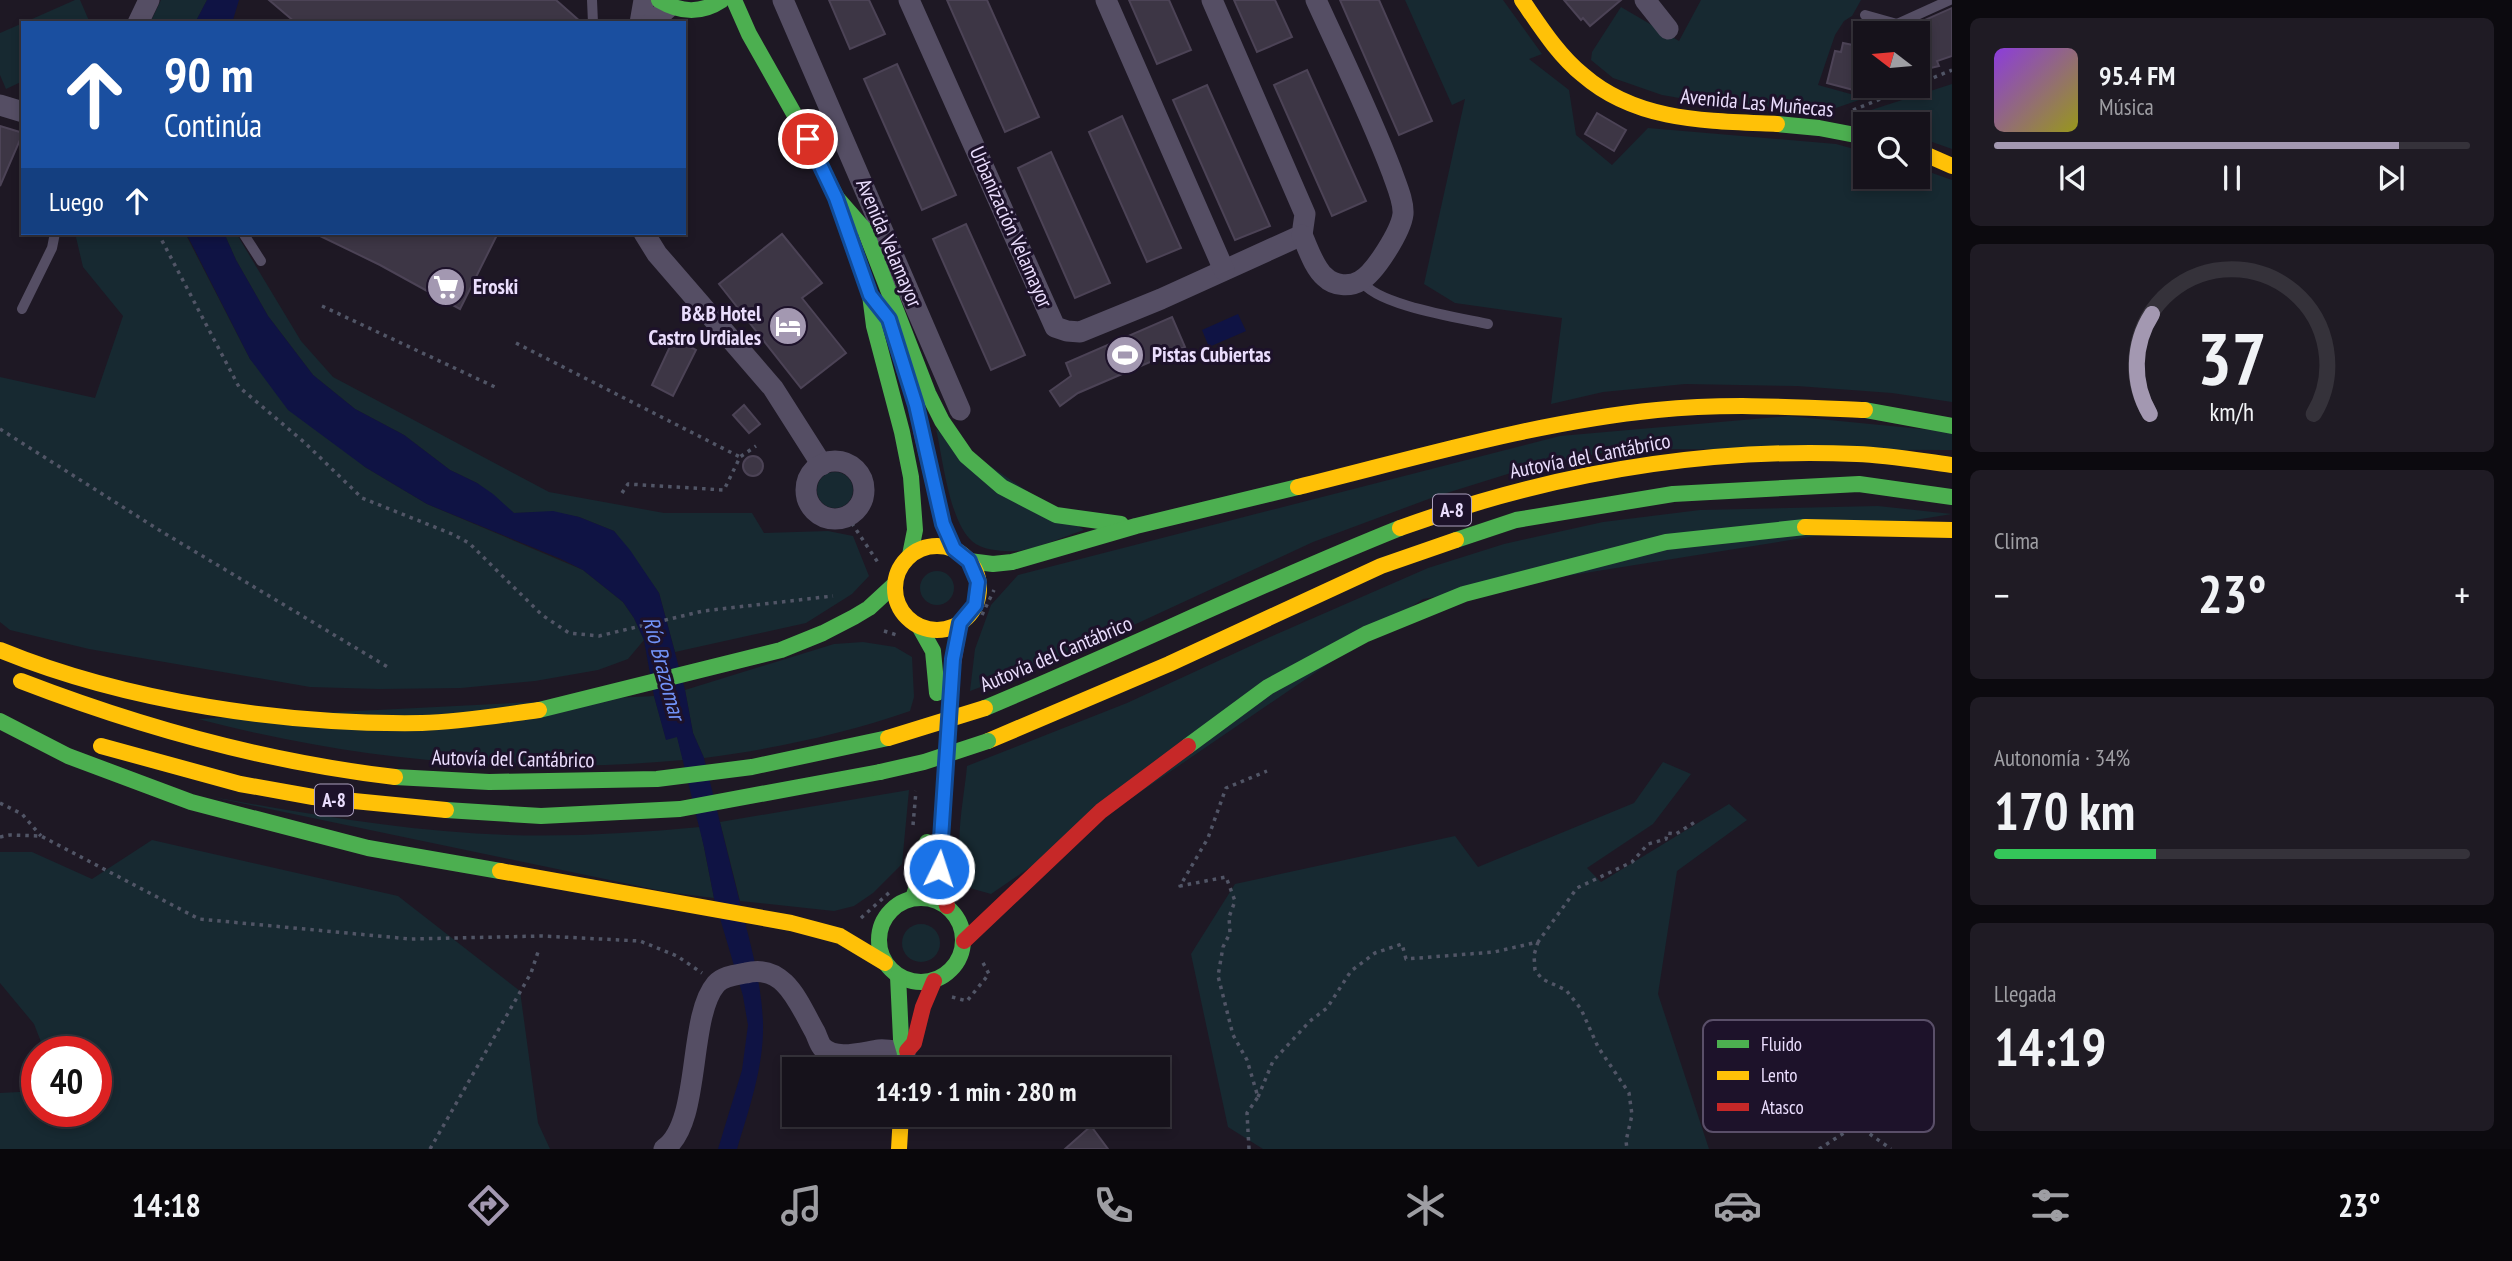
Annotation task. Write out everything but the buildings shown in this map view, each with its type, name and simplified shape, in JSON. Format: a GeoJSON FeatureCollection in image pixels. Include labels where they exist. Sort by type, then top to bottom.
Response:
{"type":"FeatureCollection","features":[{"type":"Feature","properties":{"kind":"main road"},"geometry":{"type":"LineString","coordinates":[[664,3],[688,12],[707,9],[722,0]]}},
{"type":"Feature","properties":{"kind":"main road","name":"Avenida Velamayor"},"geometry":{"type":"LineString","coordinates":[[734,0],[749,34],[797,119],[836,198],[870,295],[874,326],[911,477],[915,530],[910,555]]}},
{"type":"Feature","properties":{"kind":"main road","name":"Avenida Las Muñecas"},"geometry":{"type":"LineString","coordinates":[[1522,0],[1583,76],[1607,93],[1632,105],[1686,120],[1812,127],[1853,135]]}},
{"type":"Feature","properties":{"kind":"main road","name":"Avenida Velamayor"},"geometry":{"type":"LineString","coordinates":[[707,9],[728,19],[749,34]]}},
{"type":"Feature","properties":{"kind":"main road"},"geometry":{"type":"LineString","coordinates":[[1930,156],[1952,166]]}},
{"type":"Feature","properties":{"kind":"main road"},"geometry":{"type":"LineString","coordinates":[[836,198],[865,230],[928,393],[942,421],[966,456],[1002,487],[1056,515],[1136,526]]}},
{"type":"Feature","properties":{"kind":"main road","name":"Avenida Velamayor"},"geometry":{"type":"LineString","coordinates":[[870,295],[889,319],[917,410],[943,524],[954,549]]}},
{"type":"Feature","properties":{"kind":"main road"},"geometry":{"type":"LineString","coordinates":[[969,561],[993,564],[1012,562],[1136,526],[1547,427],[1657,411],[1762,405],[1877,411],[1952,426]]}},
{"type":"Feature","properties":{"kind":"main road","name":"Autovía del Cantábrico"},"geometry":{"type":"LineString","coordinates":[[11,677],[79,705],[169,733],[245,752],[314,765],[397,777],[462,782],[670,778],[826,752],[888,738],[985,708],[1136,644],[1302,567],[1419,521],[1493,496],[1583,475],[1654,463],[1717,457],[1858,454],[1952,465]]}},
{"type":"Feature","properties":{"kind":"main road","name":"A-8"},"geometry":{"type":"LineString","coordinates":[[87,742],[240,784],[313,797],[389,806],[541,816],[680,808],[880,772],[924,762],[988,741],[1169,664],[1381,566],[1516,520],[1672,494],[1833,485],[1859,484],[1952,497]]}},
{"type":"Feature","properties":{"kind":"main road"},"geometry":{"type":"LineString","coordinates":[[964,941],[1101,811],[1268,687],[1366,634],[1464,594],[1666,542],[1809,527],[1952,530]]}},
{"type":"Feature","properties":{"kind":"main road"},"geometry":{"type":"LineString","coordinates":[[947,906],[939,869],[952,670],[960,623],[975,605],[978,582],[969,561],[954,549],[931,546],[910,555],[903,563],[895,584],[895,597],[900,609],[908,619],[919,626],[940,630],[960,623]]}},
{"type":"Feature","properties":{"kind":"main road"},"geometry":{"type":"LineString","coordinates":[[0,650],[39,666],[157,697],[290,719],[424,723],[543,710],[781,650],[854,617],[869,608],[895,584]]}},
{"type":"Feature","properties":{"kind":"main road"},"geometry":{"type":"LineString","coordinates":[[912,898],[922,874],[926,850],[937,691],[933,651],[919,626]]}},
{"type":"Feature","properties":{"kind":"main road"},"geometry":{"type":"LineString","coordinates":[[0,709],[50,728]]}},
{"type":"Feature","properties":{"kind":"main road"},"geometry":{"type":"LineString","coordinates":[[0,721],[68,756],[191,802],[368,848],[791,923],[840,936],[886,963],[898,976],[909,981],[934,981],[946,975],[956,965],[964,941],[962,927],[956,915],[936,900],[912,898],[902,902],[885,918],[879,941],[886,963]]}},
{"type":"Feature","properties":{"kind":"main road"},"geometry":{"type":"LineString","coordinates":[[898,976],[904,1057]]}},
{"type":"Feature","properties":{"kind":"main road"},"geometry":{"type":"LineString","coordinates":[[907,1057],[934,981]]}},
{"type":"Feature","properties":{"kind":"main road"},"geometry":{"type":"LineString","coordinates":[[899,1149],[900,1127]]}},
{"type":"Feature","properties":{"kind":"street"},"geometry":{"type":"LineString","coordinates":[[139,21],[149,0]]}},
{"type":"Feature","properties":{"kind":"street"},"geometry":{"type":"LineString","coordinates":[[640,21],[644,0]]}},
{"type":"Feature","properties":{"kind":"street","name":"Avenida Velamayor"},"geometry":{"type":"LineString","coordinates":[[783,0],[960,410]]}},
{"type":"Feature","properties":{"kind":"street","name":"Urbanización Velamayor"},"geometry":{"type":"LineString","coordinates":[[909,0],[1055,327],[1080,332],[1303,235]]}},
{"type":"Feature","properties":{"kind":"street"},"geometry":{"type":"LineString","coordinates":[[1106,0],[1224,270]]}},
{"type":"Feature","properties":{"kind":"street"},"geometry":{"type":"LineString","coordinates":[[1212,0],[1305,214],[1303,235],[1315,264],[1325,278],[1343,285],[1362,281],[1379,261],[1394,237],[1403,213],[1380,142],[1316,0]]}},
{"type":"Feature","properties":{"kind":"street"},"geometry":{"type":"LineString","coordinates":[[1645,0],[1668,29]]}},
{"type":"Feature","properties":{"kind":"street"},"geometry":{"type":"LineString","coordinates":[[652,21],[664,3]]}},
{"type":"Feature","properties":{"kind":"street"},"geometry":{"type":"LineString","coordinates":[[0,105],[21,111]]}},
{"type":"Feature","properties":{"kind":"street"},"geometry":{"type":"LineString","coordinates":[[645,235],[657,254],[773,388],[822,465]]}},
{"type":"Feature","properties":{"kind":"street"},"geometry":{"type":"LineString","coordinates":[[840,462],[857,471],[862,479],[864,497],[860,506],[847,516],[836,520],[827,518],[811,507],[806,488],[814,471],[822,465],[840,462]]}},
{"type":"Feature","properties":{"kind":"street"},"geometry":{"type":"LineString","coordinates":[[664,1149],[670,1144],[683,1120],[704,1011],[712,990],[719,981],[760,969],[778,976],[792,990],[822,1047],[834,1052],[858,1055],[881,1050],[896,1057]]}},
{"type":"Feature","properties":{"kind":"lane"},"geometry":{"type":"LineString","coordinates":[[592,0],[593,21]]}},
{"type":"Feature","properties":{"kind":"lane"},"geometry":{"type":"LineString","coordinates":[[1865,15],[1897,24],[1950,0]]}},
{"type":"Feature","properties":{"kind":"lane"},"geometry":{"type":"LineString","coordinates":[[22,309],[52,248],[55,235]]}},
{"type":"Feature","properties":{"kind":"lane"},"geometry":{"type":"LineString","coordinates":[[244,235],[261,261]]}},
{"type":"Feature","properties":{"kind":"lane"},"geometry":{"type":"LineString","coordinates":[[1362,281],[1366,288],[1392,300],[1429,312],[1488,324]]}},
{"type":"Feature","properties":{"kind":"path"},"geometry":{"type":"LineString","coordinates":[[1930,78],[1952,70]]}},
{"type":"Feature","properties":{"kind":"path"},"geometry":{"type":"LineString","coordinates":[[1850,111],[1883,98]]}},
{"type":"Feature","properties":{"kind":"path"},"geometry":{"type":"LineString","coordinates":[[159,235],[239,387],[304,442],[362,498],[469,543],[542,615],[569,633],[599,636],[703,611],[839,596],[854,617]]}},
{"type":"Feature","properties":{"kind":"path"},"geometry":{"type":"LineString","coordinates":[[322,306],[495,387]]}},
{"type":"Feature","properties":{"kind":"path"},"geometry":{"type":"LineString","coordinates":[[516,343],[740,457]]}},
{"type":"Feature","properties":{"kind":"path"},"geometry":{"type":"LineString","coordinates":[[0,429],[159,530],[391,668]]}},
{"type":"Feature","properties":{"kind":"path"},"geometry":{"type":"LineString","coordinates":[[622,493],[628,484],[724,491],[740,457],[756,446]]}},
{"type":"Feature","properties":{"kind":"path"},"geometry":{"type":"LineString","coordinates":[[847,516],[884,571]]}},
{"type":"Feature","properties":{"kind":"path"},"geometry":{"type":"LineString","coordinates":[[879,630],[893,632],[907,639]]}},
{"type":"Feature","properties":{"kind":"path"},"geometry":{"type":"LineString","coordinates":[[1258,1097],[1247,1060],[1233,1035],[1218,976],[1223,947],[1230,933],[1229,917],[1235,901],[1226,877],[1180,886],[1208,838],[1226,789],[1267,771]]}},
{"type":"Feature","properties":{"kind":"path"},"geometry":{"type":"LineString","coordinates":[[912,833],[917,783]]}},
{"type":"Feature","properties":{"kind":"path"},"geometry":{"type":"LineString","coordinates":[[0,803],[22,814],[41,836],[200,919],[410,939],[542,936],[640,941],[677,956],[719,981]]}},
{"type":"Feature","properties":{"kind":"path"},"geometry":{"type":"LineString","coordinates":[[1627,1149],[1626,1141],[1632,1115],[1629,1093],[1598,1046],[1581,1009],[1566,990],[1542,979],[1535,970],[1534,955],[1538,942],[1577,888],[1632,862],[1648,844],[1666,839],[1667,833],[1676,834],[1695,822]]}},
{"type":"Feature","properties":{"kind":"path"},"geometry":{"type":"LineString","coordinates":[[0,838],[10,835],[41,836]]}},
{"type":"Feature","properties":{"kind":"path"},"geometry":{"type":"LineString","coordinates":[[840,936],[845,921],[864,916],[886,892],[894,889]]}},
{"type":"Feature","properties":{"kind":"path"},"geometry":{"type":"LineString","coordinates":[[1249,1149],[1247,1113],[1258,1097],[1273,1061],[1310,1021],[1327,1008],[1351,971],[1375,953],[1402,944],[1406,959],[1494,952],[1538,942]]}},
{"type":"Feature","properties":{"kind":"path"},"geometry":{"type":"LineString","coordinates":[[430,1149],[531,973],[538,951]]}},
{"type":"Feature","properties":{"kind":"path"},"geometry":{"type":"LineString","coordinates":[[1819,1149],[1845,1132]]}},
{"type":"Feature","properties":{"kind":"path"},"geometry":{"type":"LineString","coordinates":[[1867,1132],[1891,1149]]}},
{"type":"Feature","properties":{"kind":"shaded area"},"geometry":{"type":"Polygon","coordinates":[[[80,0],[89,21],[28,21],[80,0]]]}},
{"type":"Feature","properties":{"kind":"shaded area"},"geometry":{"type":"Polygon","coordinates":[[[161,0],[207,0],[196,21],[151,21],[161,0]]]}},
{"type":"Feature","properties":{"kind":"shaded area"},"geometry":{"type":"Polygon","coordinates":[[[1405,0],[1503,0],[1542,54],[1529,59],[1569,90],[1576,135],[1612,165],[1648,128],[1836,144],[1853,149],[1853,189],[1930,189],[1930,172],[1952,180],[1952,402],[1892,393],[1797,386],[1685,384],[1603,392],[1551,404],[1562,318],[1455,303],[1424,284],[1465,99],[1452,105],[1405,0]]]}},
{"type":"Feature","properties":{"kind":"shaded area"},"geometry":{"type":"Polygon","coordinates":[[[1701,0],[1861,0],[1852,16],[1844,21],[1835,35],[1818,85],[1853,95],[1853,98],[1865,98],[1830,110],[1720,105],[1662,95],[1613,78],[1591,60],[1592,52],[1621,7],[1679,41],[1701,0]]]}},
{"type":"Feature","properties":{"kind":"shaded area"},"geometry":{"type":"Polygon","coordinates":[[[21,24],[21,82],[6,89],[0,75],[0,33],[21,24]]]}},
{"type":"Feature","properties":{"kind":"shaded area"},"geometry":{"type":"Polygon","coordinates":[[[1952,84],[1952,149],[1930,141],[1930,112],[1871,112],[1908,98],[1930,98],[1930,91],[1952,84]]]}},
{"type":"Feature","properties":{"kind":"shaded area"},"geometry":{"type":"Polygon","coordinates":[[[75,235],[186,235],[250,359],[365,467],[427,504],[583,570],[623,602],[644,640],[628,659],[598,670],[535,681],[461,688],[379,689],[310,687],[89,649],[10,630],[0,622],[0,377],[95,398],[123,316],[83,267],[75,235]]]}},
{"type":"Feature","properties":{"kind":"shaded area"},"geometry":{"type":"Polygon","coordinates":[[[225,235],[237,235],[301,341],[333,377],[549,492],[664,513],[752,513],[764,533],[828,531],[853,536],[869,576],[852,594],[806,623],[675,652],[659,593],[614,531],[579,517],[553,512],[514,513],[477,483],[450,470],[404,435],[355,409],[313,375],[268,316],[225,235]]]}},
{"type":"Feature","properties":{"kind":"shaded area"},"geometry":{"type":"Polygon","coordinates":[[[1788,416],[1952,432],[1952,450],[1624,449],[1540,464],[1434,497],[1313,542],[1084,648],[970,691],[975,649],[991,605],[1018,575],[1560,436],[1788,416]]]}},
{"type":"Feature","properties":{"kind":"shaded area"},"geometry":{"type":"Polygon","coordinates":[[[936,429],[1084,530],[1023,550],[999,551],[977,545],[965,533],[958,520],[944,473],[936,429]]]}},
{"type":"Feature","properties":{"kind":"shaded area"},"geometry":{"type":"Polygon","coordinates":[[[835,472],[848,477],[853,490],[848,503],[835,508],[822,503],[817,490],[822,477],[835,472]]]}},
{"type":"Feature","properties":{"kind":"shaded area"},"geometry":{"type":"Polygon","coordinates":[[[1878,506],[1952,514],[1423,599],[991,894],[970,888],[964,875],[959,845],[967,766],[1127,703],[1428,568],[1504,544],[1603,522],[1700,510],[1878,506]]]}},
{"type":"Feature","properties":{"kind":"shaded area"},"geometry":{"type":"Polygon","coordinates":[[[937,571],[949,576],[954,588],[949,600],[937,605],[925,600],[920,588],[925,576],[937,571]]]}},
{"type":"Feature","properties":{"kind":"shaded area"},"geometry":{"type":"Polygon","coordinates":[[[863,642],[895,647],[912,657],[914,697],[910,711],[808,740],[704,758],[693,733],[685,690],[834,644],[863,642]]]}},
{"type":"Feature","properties":{"kind":"shaded area"},"geometry":{"type":"Polygon","coordinates":[[[654,696],[666,739],[677,736],[683,760],[560,766],[439,761],[319,745],[198,719],[654,696]]]}},
{"type":"Feature","properties":{"kind":"shaded area"},"geometry":{"type":"Polygon","coordinates":[[[1663,762],[1691,774],[1653,824],[1587,868],[1601,882],[1729,804],[1747,820],[1677,871],[1658,994],[1709,1149],[1263,1149],[1228,1127],[1191,954],[1235,884],[1455,836],[1478,867],[1634,803],[1663,762]]]}},
{"type":"Feature","properties":{"kind":"shaded area"},"geometry":{"type":"Polygon","coordinates":[[[909,790],[902,864],[873,893],[854,906],[834,911],[740,901],[720,822],[909,790]]]}},
{"type":"Feature","properties":{"kind":"shaded area"},"geometry":{"type":"Polygon","coordinates":[[[212,797],[359,821],[471,833],[580,835],[700,827],[714,898],[667,892],[212,797]]]}},
{"type":"Feature","properties":{"kind":"shaded area"},"geometry":{"type":"Polygon","coordinates":[[[152,840],[398,896],[520,991],[538,1123],[550,1149],[0,1149],[0,1093],[21,1092],[21,1127],[112,1127],[112,1036],[39,1036],[34,1024],[0,983],[0,852],[32,852],[92,879],[152,840]]]}},
{"type":"Feature","properties":{"kind":"shaded area"},"geometry":{"type":"Polygon","coordinates":[[[921,924],[934,930],[940,943],[934,956],[921,962],[908,956],[902,943],[908,930],[921,924]]]}},
{"type":"Feature","properties":{"kind":"water"},"geometry":{"type":"Polygon","coordinates":[[[207,0],[239,0],[233,21],[196,21],[207,0]]]}},
{"type":"Feature","properties":{"kind":"water","name":"Río Brazomar"},"geometry":{"type":"Polygon","coordinates":[[[187,235],[225,235],[268,316],[313,375],[355,409],[404,435],[450,470],[493,494],[514,513],[553,511],[579,517],[614,531],[659,593],[685,690],[693,733],[704,758],[760,994],[763,1024],[761,1056],[737,1149],[718,1149],[742,1070],[748,1025],[743,996],[714,898],[677,737],[666,740],[654,696],[644,640],[634,618],[623,602],[583,570],[427,504],[365,467],[288,410],[250,359],[187,235]]]}},
{"type":"Feature","properties":{"kind":"water"},"geometry":{"type":"Polygon","coordinates":[[[1238,314],[1246,331],[1209,347],[1202,330],[1238,314]]]}},
{"type":"Feature","properties":{"kind":"traffic: fast"},"geometry":{"type":"LineString","coordinates":[[659,0],[691,10],[706,8],[722,0]]}},
{"type":"Feature","properties":{"kind":"traffic: fast"},"geometry":{"type":"LineString","coordinates":[[734,0],[749,34],[797,119],[837,198],[870,295],[874,326],[911,477],[915,530],[910,555]]}},
{"type":"Feature","properties":{"kind":"traffic: fast"},"geometry":{"type":"LineString","coordinates":[[1777,124],[1853,135]]}},
{"type":"Feature","properties":{"kind":"traffic: fast"},"geometry":{"type":"LineString","coordinates":[[837,198],[865,230],[928,393],[942,421],[966,456],[1002,487],[1056,515],[1121,524]]}},
{"type":"Feature","properties":{"kind":"traffic: fast"},"geometry":{"type":"LineString","coordinates":[[1865,410],[1952,426]]}},
{"type":"Feature","properties":{"kind":"traffic: fast"},"geometry":{"type":"LineString","coordinates":[[1456,540],[1516,520],[1673,494],[1859,484],[1952,497]]}},
{"type":"Feature","properties":{"kind":"traffic: fast"},"geometry":{"type":"LineString","coordinates":[[969,561],[993,564],[1012,562],[1136,526],[1298,487]]}},
{"type":"Feature","properties":{"kind":"traffic: fast"},"geometry":{"type":"LineString","coordinates":[[1188,746],[1268,687],[1366,634],[1464,594],[1666,542],[1805,527]]}},
{"type":"Feature","properties":{"kind":"traffic: fast"},"geometry":{"type":"LineString","coordinates":[[985,708],[1400,528]]}},
{"type":"Feature","properties":{"kind":"traffic: fast"},"geometry":{"type":"LineString","coordinates":[[539,710],[781,650],[854,617],[869,608],[895,584]]}},
{"type":"Feature","properties":{"kind":"traffic: fast"},"geometry":{"type":"LineString","coordinates":[[919,626],[933,651],[937,693]]}},
{"type":"Feature","properties":{"kind":"traffic: fast"},"geometry":{"type":"LineString","coordinates":[[0,721],[68,756],[191,802],[368,848],[500,871]]}},
{"type":"Feature","properties":{"kind":"traffic: fast"},"geometry":{"type":"LineString","coordinates":[[395,777],[489,782],[657,779],[752,767],[888,738]]}},
{"type":"Feature","properties":{"kind":"traffic: fast"},"geometry":{"type":"LineString","coordinates":[[880,772],[924,762],[988,741]]}},
{"type":"Feature","properties":{"kind":"traffic: fast"},"geometry":{"type":"LineString","coordinates":[[446,810],[541,816],[680,809],[880,772]]}},
{"type":"Feature","properties":{"kind":"traffic: fast"},"geometry":{"type":"LineString","coordinates":[[913,898],[924,865],[927,842]]}},
{"type":"Feature","properties":{"kind":"traffic: fast"},"geometry":{"type":"LineString","coordinates":[[921,898],[937,901],[951,910],[960,924],[963,940],[960,956],[951,970],[937,979],[921,982],[905,979],[891,970],[882,956],[879,940],[882,924],[891,910],[905,901],[921,898]]}},
{"type":"Feature","properties":{"kind":"traffic: fast"},"geometry":{"type":"LineString","coordinates":[[898,976],[901,1039],[905,1057]]}},
{"type":"Feature","properties":{"kind":"traffic: slow"},"geometry":{"type":"LineString","coordinates":[[1522,0],[1550,40],[1574,67],[1604,90],[1626,102],[1674,116],[1700,120],[1777,124]]}},
{"type":"Feature","properties":{"kind":"traffic: slow"},"geometry":{"type":"LineString","coordinates":[[1930,156],[1952,166]]}},
{"type":"Feature","properties":{"kind":"traffic: slow"},"geometry":{"type":"LineString","coordinates":[[1298,487],[1476,442],[1612,416],[1709,407],[1865,410]]}},
{"type":"Feature","properties":{"kind":"traffic: slow"},"geometry":{"type":"LineString","coordinates":[[1400,528],[1455,509],[1568,479],[1682,460],[1798,453],[1857,454],[1952,465]]}},
{"type":"Feature","properties":{"kind":"traffic: slow"},"geometry":{"type":"LineString","coordinates":[[1805,527],[1952,530]]}},
{"type":"Feature","properties":{"kind":"traffic: slow"},"geometry":{"type":"LineString","coordinates":[[988,741],[1169,664],[1381,566],[1456,540]]}},
{"type":"Feature","properties":{"kind":"traffic: slow"},"geometry":{"type":"LineString","coordinates":[[937,546],[953,549],[967,558],[976,572],[979,588],[976,604],[967,618],[953,627],[937,630],[921,627],[907,618],[898,604],[895,588],[898,572],[907,558],[921,549],[937,546]]}},
{"type":"Feature","properties":{"kind":"traffic: slow"},"geometry":{"type":"LineString","coordinates":[[0,650],[100,684],[207,707],[262,714],[316,720],[422,723],[539,710]]}},
{"type":"Feature","properties":{"kind":"traffic: slow"},"geometry":{"type":"LineString","coordinates":[[21,681],[113,714],[205,741],[299,762],[395,777]]}},
{"type":"Feature","properties":{"kind":"traffic: slow"},"geometry":{"type":"LineString","coordinates":[[888,738],[985,708]]}},
{"type":"Feature","properties":{"kind":"traffic: slow"},"geometry":{"type":"LineString","coordinates":[[101,746],[240,784],[313,797],[446,810]]}},
{"type":"Feature","properties":{"kind":"traffic: slow"},"geometry":{"type":"LineString","coordinates":[[500,871],[791,923],[840,936],[885,963]]}},
{"type":"Feature","properties":{"kind":"traffic: slow"},"geometry":{"type":"LineString","coordinates":[[899,1149],[900,1127]]}},
{"type":"Feature","properties":{"kind":"traffic: jam"},"geometry":{"type":"LineString","coordinates":[[921,430],[943,524],[954,549]]}},
{"type":"Feature","properties":{"kind":"traffic: jam"},"geometry":{"type":"LineString","coordinates":[[947,906],[939,869],[952,670],[960,623]]}},
{"type":"Feature","properties":{"kind":"traffic: jam"},"geometry":{"type":"LineString","coordinates":[[964,941],[1101,811],[1188,746]]}},
{"type":"Feature","properties":{"kind":"traffic: jam"},"geometry":{"type":"LineString","coordinates":[[907,1051],[914,1043],[923,1007],[934,981]]}},
{"type":"Feature","properties":{"kind":"place","name":"Eroski"},"geometry":{"type":"Point","coordinates":[446,287]}},
{"type":"Feature","properties":{"kind":"place","name":"B&B Hotel Castro Urdiales"},"geometry":{"type":"Point","coordinates":[788,326]}},
{"type":"Feature","properties":{"kind":"place","name":"Pistas Cubiertas"},"geometry":{"type":"Point","coordinates":[1125,355]}},
{"type":"Feature","properties":{"kind":"route"},"geometry":{"type":"LineString","coordinates":[[808,139],[836,198],[870,295],[889,319],[916,405],[943,524],[954,549],[969,561],[978,582],[975,605],[960,623],[953,659],[939,869]]}}]}
